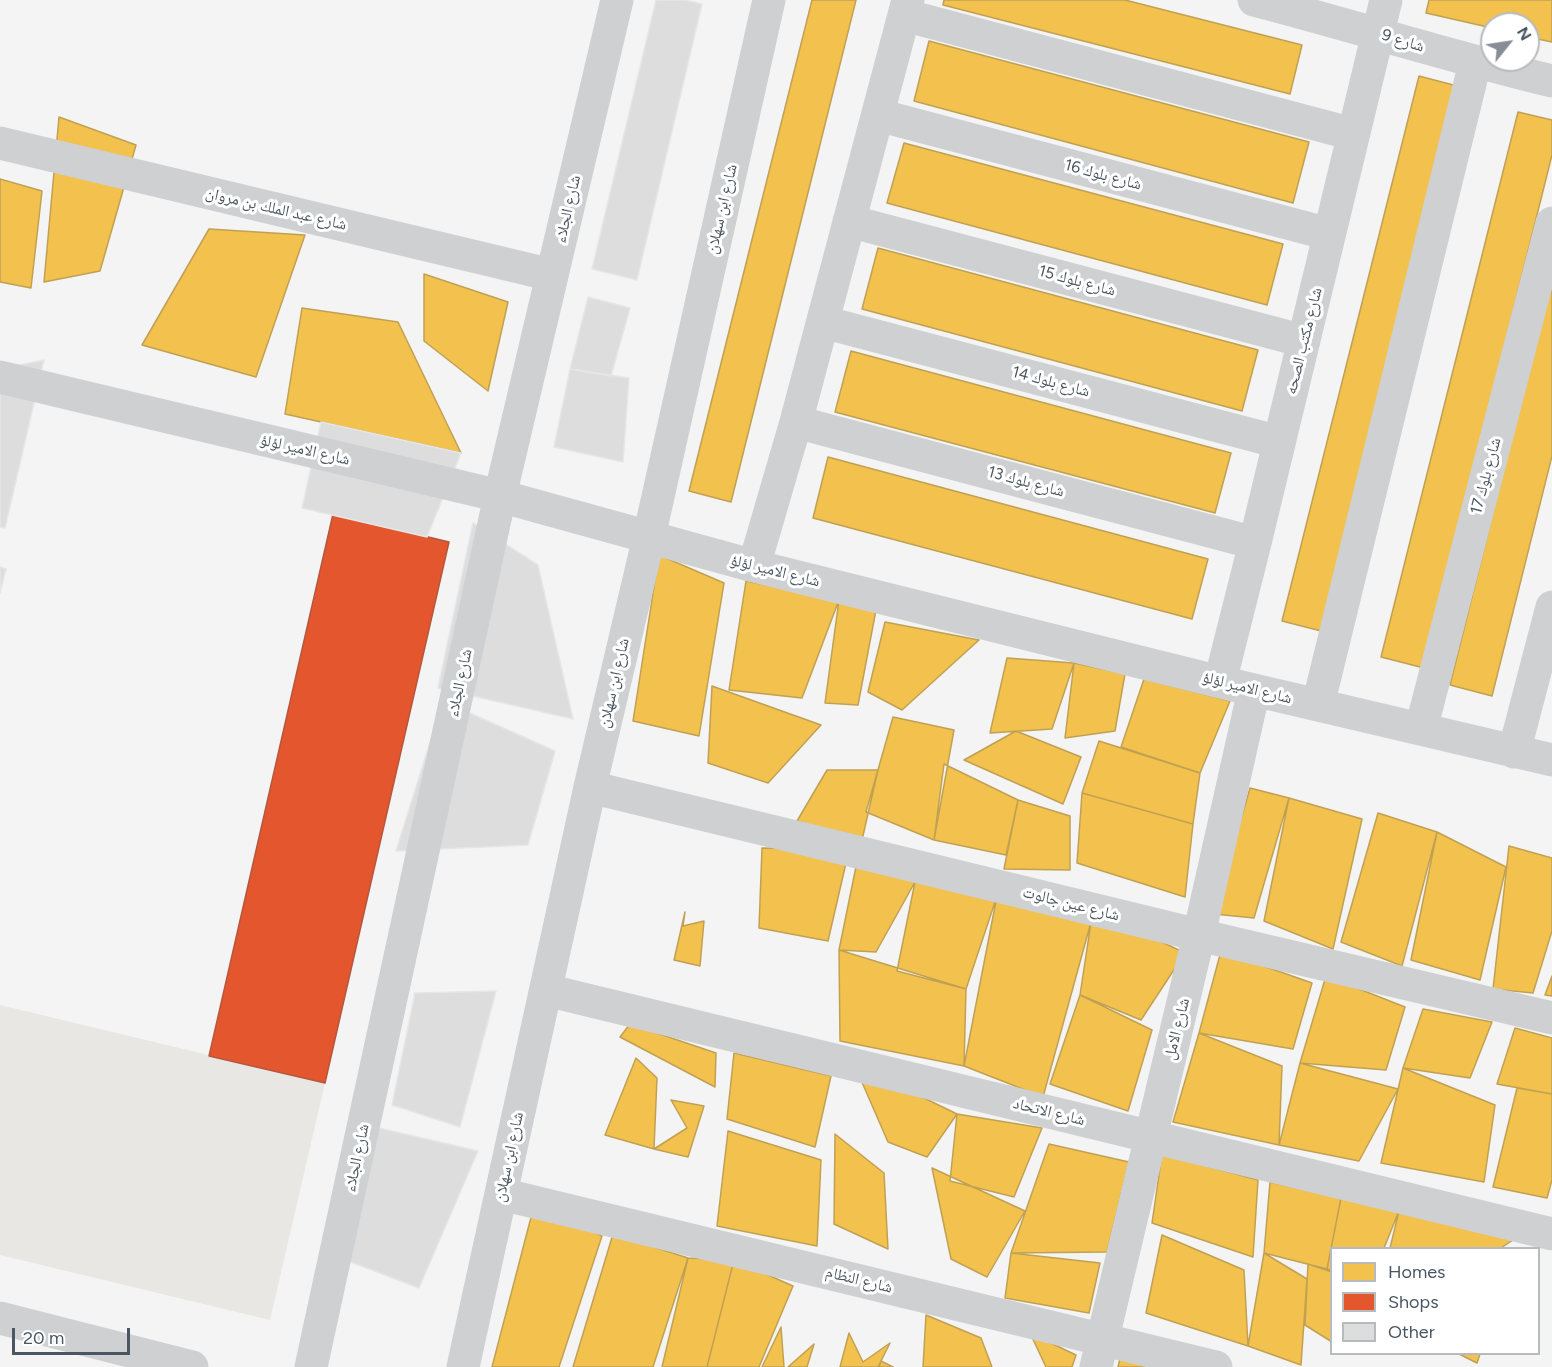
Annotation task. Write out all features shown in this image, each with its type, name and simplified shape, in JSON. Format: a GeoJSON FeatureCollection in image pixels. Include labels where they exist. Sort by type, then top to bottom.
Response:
{"type":"FeatureCollection","features":[{"type":"Feature","properties":{"kind":"street","name":"شارع الجلاء"},"geometry":{"type":"LineString","coordinates":[[311,1367],[500,496],[617,0]]}},
{"type":"Feature","properties":{"kind":"street","name":"شارع ابن سهلان"},"geometry":{"type":"LineString","coordinates":[[463,1367],[590,787],[770,0]]}},
{"type":"Feature","properties":{"kind":"street","name":"شارع 9"},"geometry":{"type":"LineString","coordinates":[[1254,0],[1378,33],[1475,63],[1552,81]]}},
{"type":"Feature","properties":{"kind":"street","name":"شارع مكتب الصحه"},"geometry":{"type":"LineString","coordinates":[[1220,681],[1386,0]]}},
{"type":"Feature","properties":{"kind":"street"},"geometry":{"type":"LineString","coordinates":[[754,566],[796,422],[906,7],[1353,134]]}},
{"type":"Feature","properties":{"kind":"street"},"geometry":{"type":"LineString","coordinates":[[1318,705],[1475,63]]}},
{"type":"Feature","properties":{"kind":"street","name":"شارع بلوك 16"},"geometry":{"type":"LineString","coordinates":[[878,115],[1329,234]]}},
{"type":"Feature","properties":{"kind":"street","name":"شارع عبد الملك بن مروان"},"geometry":{"type":"LineString","coordinates":[[0,143],[552,275]]}},
{"type":"Feature","properties":{"kind":"street","name":"شارع بلوك 15"},"geometry":{"type":"LineString","coordinates":[[849,221],[1304,341]]}},
{"type":"Feature","properties":{"kind":"street","name":"شارع بلوك 17"},"geometry":{"type":"LineString","coordinates":[[1421,729],[1552,223]]}},
{"type":"Feature","properties":{"kind":"street","name":"شارع بلوك 14"},"geometry":{"type":"LineString","coordinates":[[823,322],[1279,442]]}},
{"type":"Feature","properties":{"kind":"street","name":"شارع الامير لؤلؤ"},"geometry":{"type":"LineString","coordinates":[[0,377],[500,496],[754,566],[1254,690],[1552,760]]}},
{"type":"Feature","properties":{"kind":"street","name":"شارع بلوك 13"},"geometry":{"type":"LineString","coordinates":[[796,422],[1255,543]]}},
{"type":"Feature","properties":{"kind":"street"},"geometry":{"type":"LineString","coordinates":[[1514,752],[1552,607]]}},
{"type":"Feature","properties":{"kind":"street","name":"شارع الامل"},"geometry":{"type":"LineString","coordinates":[[1099,1353],[1199,936],[1254,690]]}},
{"type":"Feature","properties":{"kind":"street","name":"شارع عين جالوت"},"geometry":{"type":"LineString","coordinates":[[590,787],[1199,936],[1552,1018]]}},
{"type":"Feature","properties":{"kind":"street","name":"شارع الاتحاد"},"geometry":{"type":"LineString","coordinates":[[546,990],[1552,1234]]}},
{"type":"Feature","properties":{"kind":"street","name":"شارع النظام"},"geometry":{"type":"LineString","coordinates":[[501,1194],[1099,1353],[1216,1367]]}},
{"type":"Feature","properties":{"kind":"street"},"geometry":{"type":"LineString","coordinates":[[0,1318],[192,1367]]}},
{"type":"Feature","properties":{"kind":"shaded area"},"geometry":{"type":"Polygon","coordinates":[[[0,1005],[325,1083],[270,1320],[0,1255],[0,1005]]]}},
{"type":"Feature","properties":{"kind":"building: Homes"},"geometry":{"type":"Polygon","coordinates":[[[812,0],[856,0],[731,502],[689,491],[812,0]]]}},
{"type":"Feature","properties":{"kind":"building: Homes"},"geometry":{"type":"Polygon","coordinates":[[[944,0],[1125,0],[1302,45],[1290,94],[943,5],[944,0]]]}},
{"type":"Feature","properties":{"kind":"building: Homes"},"geometry":{"type":"Polygon","coordinates":[[[1429,0],[1552,0],[1552,42],[1540,40],[1540,12],[1480,12],[1480,25],[1426,13],[1429,0]]]}},
{"type":"Feature","properties":{"kind":"building: Homes"},"geometry":{"type":"Polygon","coordinates":[[[929,41],[1309,142],[1293,203],[914,101],[929,41]]]}},
{"type":"Feature","properties":{"kind":"building: Homes"},"geometry":{"type":"Polygon","coordinates":[[[1419,76],[1461,87],[1325,632],[1282,621],[1419,76]]]}},
{"type":"Feature","properties":{"kind":"building: Homes"},"geometry":{"type":"Polygon","coordinates":[[[1518,112],[1552,120],[1552,155],[1424,668],[1381,657],[1518,112]]]}},
{"type":"Feature","properties":{"kind":"building: Homes"},"geometry":{"type":"Polygon","coordinates":[[[59,117],[136,145],[100,271],[44,282],[59,117]]]}},
{"type":"Feature","properties":{"kind":"building: Homes"},"geometry":{"type":"Polygon","coordinates":[[[904,143],[1283,244],[1267,305],[887,203],[904,143]]]}},
{"type":"Feature","properties":{"kind":"building: Homes"},"geometry":{"type":"Polygon","coordinates":[[[0,179],[42,191],[31,288],[0,282],[0,179]]]}},
{"type":"Feature","properties":{"kind":"building: Homes"},"geometry":{"type":"Polygon","coordinates":[[[209,229],[305,235],[256,377],[142,345],[209,229]]]}},
{"type":"Feature","properties":{"kind":"building: Homes"},"geometry":{"type":"Polygon","coordinates":[[[878,248],[1258,350],[1242,411],[862,309],[878,248]]]}},
{"type":"Feature","properties":{"kind":"building: Homes"},"geometry":{"type":"Polygon","coordinates":[[[424,274],[508,302],[488,391],[424,341],[424,274]]]}},
{"type":"Feature","properties":{"kind":"building: Homes"},"geometry":{"type":"Polygon","coordinates":[[[1552,277],[1552,456],[1492,696],[1450,685],[1552,277]]]}},
{"type":"Feature","properties":{"kind":"building: Homes"},"geometry":{"type":"Polygon","coordinates":[[[302,308],[398,322],[461,453],[285,414],[302,308]]]}},
{"type":"Feature","properties":{"kind":"building: Homes"},"geometry":{"type":"Polygon","coordinates":[[[851,351],[1231,453],[1215,513],[835,412],[851,351]]]}},
{"type":"Feature","properties":{"kind":"building: Homes"},"geometry":{"type":"Polygon","coordinates":[[[828,457],[1208,559],[1192,619],[813,518],[828,457]]]}},
{"type":"Feature","properties":{"kind":"building: Homes"},"geometry":{"type":"Polygon","coordinates":[[[659,555],[724,583],[699,736],[633,721],[659,555]]]}},
{"type":"Feature","properties":{"kind":"building: Homes"},"geometry":{"type":"Polygon","coordinates":[[[746,581],[839,600],[802,698],[729,690],[746,581]]]}},
{"type":"Feature","properties":{"kind":"building: Homes"},"geometry":{"type":"Polygon","coordinates":[[[839,600],[876,610],[858,705],[825,703],[839,600]]]}},
{"type":"Feature","properties":{"kind":"building: Homes"},"geometry":{"type":"Polygon","coordinates":[[[885,622],[979,640],[902,710],[868,692],[885,622]]]}},
{"type":"Feature","properties":{"kind":"building: Homes"},"geometry":{"type":"Polygon","coordinates":[[[1007,658],[1074,663],[1052,729],[990,733],[1007,658]]]}},
{"type":"Feature","properties":{"kind":"building: Homes"},"geometry":{"type":"Polygon","coordinates":[[[1074,663],[1125,674],[1115,731],[1065,738],[1074,663]]]}},
{"type":"Feature","properties":{"kind":"building: Homes"},"geometry":{"type":"Polygon","coordinates":[[[1144,679],[1230,701],[1200,773],[1121,747],[1144,679]]]}},
{"type":"Feature","properties":{"kind":"building: Homes"},"geometry":{"type":"Polygon","coordinates":[[[712,686],[821,725],[768,783],[708,763],[712,686]]]}},
{"type":"Feature","properties":{"kind":"building: Homes"},"geometry":{"type":"Polygon","coordinates":[[[893,717],[954,730],[934,840],[866,812],[893,717]]]}},
{"type":"Feature","properties":{"kind":"building: Homes"},"geometry":{"type":"Polygon","coordinates":[[[1016,731],[1081,757],[1063,804],[964,760],[1016,731]]]}},
{"type":"Feature","properties":{"kind":"building: Homes"},"geometry":{"type":"Polygon","coordinates":[[[1099,741],[1200,773],[1193,824],[1082,793],[1099,741]]]}},
{"type":"Feature","properties":{"kind":"building: Homes"},"geometry":{"type":"Polygon","coordinates":[[[944,764],[1018,800],[1006,855],[934,840],[944,764]]]}},
{"type":"Feature","properties":{"kind":"building: Homes"},"geometry":{"type":"Polygon","coordinates":[[[827,770],[878,770],[862,840],[797,821],[827,770]]]}},
{"type":"Feature","properties":{"kind":"building: Homes"},"geometry":{"type":"Polygon","coordinates":[[[1250,788],[1289,798],[1254,918],[1214,914],[1250,788]]]}},
{"type":"Feature","properties":{"kind":"building: Homes"},"geometry":{"type":"Polygon","coordinates":[[[1082,793],[1193,824],[1185,897],[1077,863],[1082,793]]]}},
{"type":"Feature","properties":{"kind":"building: Homes"},"geometry":{"type":"Polygon","coordinates":[[[1289,798],[1362,819],[1333,949],[1264,921],[1289,798]]]}},
{"type":"Feature","properties":{"kind":"building: Homes"},"geometry":{"type":"Polygon","coordinates":[[[1018,800],[1070,816],[1070,870],[1004,869],[1018,800]]]}},
{"type":"Feature","properties":{"kind":"building: Homes"},"geometry":{"type":"Polygon","coordinates":[[[1378,813],[1437,832],[1402,966],[1341,942],[1378,813]]]}},
{"type":"Feature","properties":{"kind":"building: Homes"},"geometry":{"type":"Polygon","coordinates":[[[1437,832],[1506,867],[1480,980],[1411,960],[1437,832]]]}},
{"type":"Feature","properties":{"kind":"building: Homes"},"geometry":{"type":"Polygon","coordinates":[[[1509,846],[1552,858],[1552,931],[1533,993],[1493,989],[1509,846]]]}},
{"type":"Feature","properties":{"kind":"building: Homes"},"geometry":{"type":"Polygon","coordinates":[[[762,848],[849,850],[828,941],[759,928],[762,848]]]}},
{"type":"Feature","properties":{"kind":"building: Homes"},"geometry":{"type":"Polygon","coordinates":[[[859,852],[915,882],[876,952],[839,950],[859,852]]]}},
{"type":"Feature","properties":{"kind":"building: Homes"},"geometry":{"type":"Polygon","coordinates":[[[918,867],[997,896],[966,989],[897,971],[918,867]]]}},
{"type":"Feature","properties":{"kind":"building: Homes"},"geometry":{"type":"Polygon","coordinates":[[[997,896],[1091,922],[1043,1097],[964,1066],[997,896]]]}},
{"type":"Feature","properties":{"kind":"building: Homes"},"geometry":{"type":"Polygon","coordinates":[[[1093,909],[1185,953],[1141,1020],[1080,995],[1093,909]]]}},
{"type":"Feature","properties":{"kind":"building: Homes"},"geometry":{"type":"Polygon","coordinates":[[[685,912],[683,926],[704,921],[700,966],[674,960],[685,912]]]}},
{"type":"Feature","properties":{"kind":"building: Homes"},"geometry":{"type":"Polygon","coordinates":[[[839,950],[966,989],[964,1066],[840,1041],[839,950]]]}},
{"type":"Feature","properties":{"kind":"building: Homes"},"geometry":{"type":"Polygon","coordinates":[[[1221,951],[1312,983],[1293,1049],[1199,1033],[1221,951]]]}},
{"type":"Feature","properties":{"kind":"building: Homes"},"geometry":{"type":"Polygon","coordinates":[[[1326,976],[1405,1007],[1386,1070],[1300,1063],[1326,976]]]}},
{"type":"Feature","properties":{"kind":"building: Homes"},"geometry":{"type":"Polygon","coordinates":[[[1552,976],[1552,996],[1545,995],[1552,976]]]}},
{"type":"Feature","properties":{"kind":"building: Homes"},"geometry":{"type":"Polygon","coordinates":[[[1080,995],[1152,1030],[1128,1111],[1050,1084],[1080,995]]]}},
{"type":"Feature","properties":{"kind":"building: Homes"},"geometry":{"type":"Polygon","coordinates":[[[1423,1009],[1492,1022],[1470,1078],[1403,1068],[1423,1009]]]}},
{"type":"Feature","properties":{"kind":"building: Homes"},"geometry":{"type":"Polygon","coordinates":[[[630,1024],[716,1053],[715,1087],[620,1037],[630,1024]]]}},
{"type":"Feature","properties":{"kind":"building: Homes"},"geometry":{"type":"Polygon","coordinates":[[[1515,1028],[1552,1038],[1552,1094],[1497,1084],[1515,1028]]]}},
{"type":"Feature","properties":{"kind":"building: Homes"},"geometry":{"type":"Polygon","coordinates":[[[1199,1033],[1282,1066],[1279,1145],[1173,1122],[1199,1033]]]}},
{"type":"Feature","properties":{"kind":"building: Homes"},"geometry":{"type":"Polygon","coordinates":[[[734,1053],[831,1076],[815,1147],[727,1119],[734,1053]]]}},
{"type":"Feature","properties":{"kind":"building: Homes"},"geometry":{"type":"Polygon","coordinates":[[[636,1058],[657,1078],[654,1149],[605,1135],[636,1058]]]}},
{"type":"Feature","properties":{"kind":"building: Homes"},"geometry":{"type":"Polygon","coordinates":[[[1300,1063],[1398,1089],[1359,1161],[1279,1145],[1300,1063]]]}},
{"type":"Feature","properties":{"kind":"building: Homes"},"geometry":{"type":"Polygon","coordinates":[[[854,1064],[957,1114],[927,1157],[888,1142],[854,1064]]]}},
{"type":"Feature","properties":{"kind":"building: Homes"},"geometry":{"type":"Polygon","coordinates":[[[1403,1068],[1495,1105],[1484,1182],[1381,1163],[1403,1068]]]}},
{"type":"Feature","properties":{"kind":"building: Homes"},"geometry":{"type":"Polygon","coordinates":[[[1517,1088],[1552,1094],[1552,1180],[1547,1198],[1493,1187],[1517,1088]]]}},
{"type":"Feature","properties":{"kind":"building: Homes"},"geometry":{"type":"Polygon","coordinates":[[[671,1100],[704,1106],[688,1157],[654,1149],[687,1128],[671,1100]]]}},
{"type":"Feature","properties":{"kind":"building: Homes"},"geometry":{"type":"Polygon","coordinates":[[[957,1114],[1042,1128],[1014,1197],[950,1181],[957,1114]]]}},
{"type":"Feature","properties":{"kind":"building: Homes"},"geometry":{"type":"Polygon","coordinates":[[[728,1131],[821,1160],[817,1246],[717,1226],[728,1131]]]}},
{"type":"Feature","properties":{"kind":"building: Homes"},"geometry":{"type":"Polygon","coordinates":[[[835,1134],[884,1173],[888,1249],[834,1224],[835,1134]]]}},
{"type":"Feature","properties":{"kind":"building: Homes"},"geometry":{"type":"Polygon","coordinates":[[[1049,1144],[1129,1162],[1107,1252],[1011,1253],[1049,1144]]]}},
{"type":"Feature","properties":{"kind":"building: Homes"},"geometry":{"type":"Polygon","coordinates":[[[1162,1154],[1258,1180],[1253,1257],[1152,1223],[1162,1154]]]}},
{"type":"Feature","properties":{"kind":"building: Homes"},"geometry":{"type":"Polygon","coordinates":[[[932,1168],[1025,1211],[987,1277],[951,1259],[932,1168]]]}},
{"type":"Feature","properties":{"kind":"building: Homes"},"geometry":{"type":"Polygon","coordinates":[[[1270,1182],[1341,1198],[1327,1269],[1264,1253],[1270,1182]]]}},
{"type":"Feature","properties":{"kind":"building: Homes"},"geometry":{"type":"Polygon","coordinates":[[[1341,1198],[1399,1211],[1384,1247],[1331,1247],[1341,1198]]]}},
{"type":"Feature","properties":{"kind":"building: Homes"},"geometry":{"type":"Polygon","coordinates":[[[535,1202],[602,1236],[559,1367],[492,1367],[535,1202]]]}},
{"type":"Feature","properties":{"kind":"building: Homes"},"geometry":{"type":"Polygon","coordinates":[[[1399,1211],[1513,1240],[1502,1247],[1390,1247],[1399,1211]]]}},
{"type":"Feature","properties":{"kind":"building: Homes"},"geometry":{"type":"Polygon","coordinates":[[[613,1234],[688,1258],[653,1367],[573,1367],[613,1234]]]}},
{"type":"Feature","properties":{"kind":"building: Homes"},"geometry":{"type":"Polygon","coordinates":[[[1162,1235],[1244,1270],[1248,1346],[1146,1313],[1162,1235]]]}},
{"type":"Feature","properties":{"kind":"building: Homes"},"geometry":{"type":"Polygon","coordinates":[[[1011,1253],[1100,1263],[1089,1313],[1005,1298],[1011,1253]]]}},
{"type":"Feature","properties":{"kind":"building: Homes"},"geometry":{"type":"Polygon","coordinates":[[[1264,1253],[1307,1279],[1301,1365],[1248,1346],[1264,1253]]]}},
{"type":"Feature","properties":{"kind":"building: Homes"},"geometry":{"type":"Polygon","coordinates":[[[1330,1254],[1330,1270],[1327,1269],[1330,1254]]]}},
{"type":"Feature","properties":{"kind":"building: Homes"},"geometry":{"type":"Polygon","coordinates":[[[688,1258],[734,1260],[707,1367],[662,1367],[688,1258]]]}},
{"type":"Feature","properties":{"kind":"building: Homes"},"geometry":{"type":"Polygon","coordinates":[[[734,1260],[793,1286],[759,1367],[707,1367],[734,1260]]]}},
{"type":"Feature","properties":{"kind":"building: Homes"},"geometry":{"type":"Polygon","coordinates":[[[1308,1264],[1330,1271],[1330,1341],[1305,1325],[1308,1264]]]}},
{"type":"Feature","properties":{"kind":"building: Homes"},"geometry":{"type":"Polygon","coordinates":[[[926,1315],[981,1338],[992,1367],[923,1367],[926,1315]]]}},
{"type":"Feature","properties":{"kind":"building: Homes"},"geometry":{"type":"Polygon","coordinates":[[[781,1327],[784,1367],[762,1367],[781,1327]]]}},
{"type":"Feature","properties":{"kind":"building: Homes"},"geometry":{"type":"Polygon","coordinates":[[[849,1333],[863,1362],[890,1343],[878,1367],[840,1367],[849,1333]]]}},
{"type":"Feature","properties":{"kind":"building: Homes"},"geometry":{"type":"Polygon","coordinates":[[[1030,1333],[1076,1355],[1072,1367],[1046,1367],[1030,1333]]]}},
{"type":"Feature","properties":{"kind":"building: Homes"},"geometry":{"type":"Polygon","coordinates":[[[814,1344],[807,1367],[788,1367],[814,1344]]]}},
{"type":"Feature","properties":{"kind":"building: Homes"},"geometry":{"type":"Polygon","coordinates":[[[1121,1354],[1159,1367],[1118,1367],[1121,1354]]]}},
{"type":"Feature","properties":{"kind":"building: Homes"},"geometry":{"type":"Polygon","coordinates":[[[1461,1355],[1480,1355],[1477,1363],[1461,1355]]]}},
{"type":"Feature","properties":{"kind":"building: Homes"},"geometry":{"type":"Polygon","coordinates":[[[881,1361],[893,1367],[879,1367],[881,1361]]]}},
{"type":"Feature","properties":{"kind":"building: Shops"},"geometry":{"type":"Polygon","coordinates":[[[333,514],[449,542],[325,1083],[209,1056],[333,514]]]}},
{"type":"Feature","properties":{"kind":"building: Other"},"geometry":{"type":"Polygon","coordinates":[[[656,0],[685,0],[702,4],[637,280],[592,269],[656,0]]]}},
{"type":"Feature","properties":{"kind":"building: Other"},"geometry":{"type":"Polygon","coordinates":[[[588,297],[630,308],[611,376],[570,369],[588,297]]]}},
{"type":"Feature","properties":{"kind":"building: Other"},"geometry":{"type":"Polygon","coordinates":[[[44,360],[5,528],[0,527],[0,369],[44,360]]]}},
{"type":"Feature","properties":{"kind":"building: Other"},"geometry":{"type":"Polygon","coordinates":[[[570,369],[629,378],[623,462],[554,447],[570,369]]]}},
{"type":"Feature","properties":{"kind":"building: Other"},"geometry":{"type":"Polygon","coordinates":[[[321,422],[461,453],[427,537],[302,508],[321,422]]]}},
{"type":"Feature","properties":{"kind":"building: Other"},"geometry":{"type":"Polygon","coordinates":[[[473,523],[538,565],[573,719],[438,688],[473,523]]]}},
{"type":"Feature","properties":{"kind":"building: Other"},"geometry":{"type":"Polygon","coordinates":[[[0,567],[6,569],[0,593],[0,567]]]}},
{"type":"Feature","properties":{"kind":"building: Other"},"geometry":{"type":"Polygon","coordinates":[[[443,701],[555,751],[528,845],[396,851],[443,701]]]}},
{"type":"Feature","properties":{"kind":"building: Other"},"geometry":{"type":"Polygon","coordinates":[[[496,991],[460,1127],[392,1105],[415,993],[496,991]]]}},
{"type":"Feature","properties":{"kind":"building: Other"},"geometry":{"type":"Polygon","coordinates":[[[379,1128],[478,1151],[419,1288],[335,1256],[379,1128]]]}}]}
